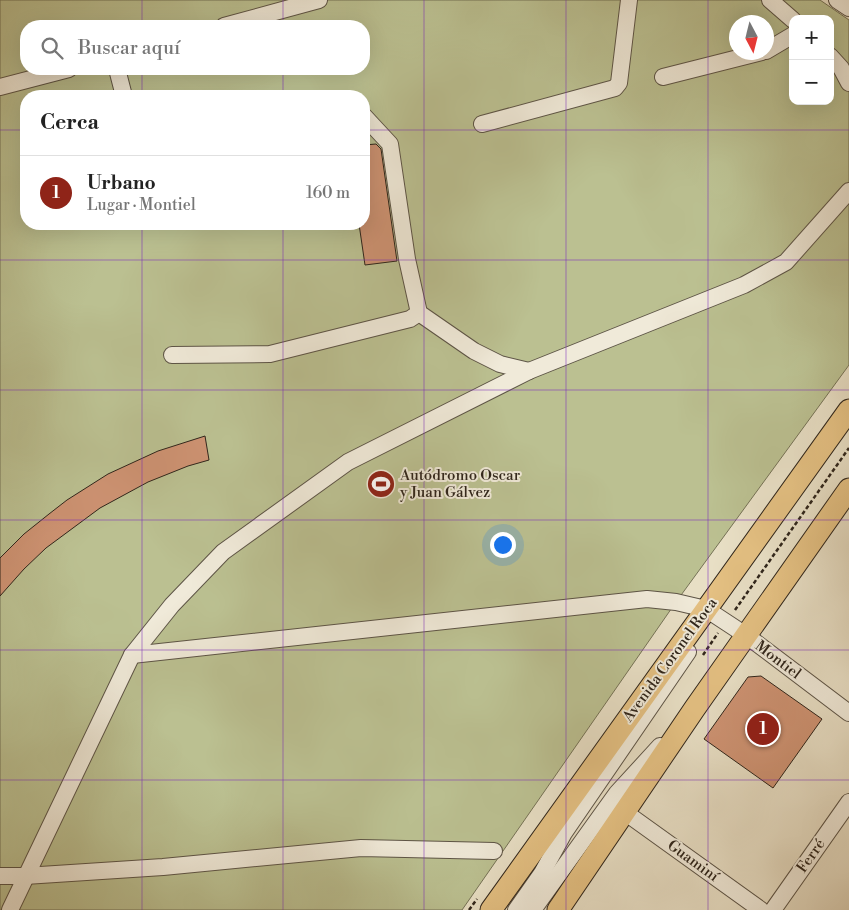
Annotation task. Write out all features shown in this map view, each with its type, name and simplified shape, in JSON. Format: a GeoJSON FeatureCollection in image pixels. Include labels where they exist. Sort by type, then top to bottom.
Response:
{"type":"FeatureCollection","features":[{"type":"Feature","properties":{"kind":"main road","name":"Avenida Coronel Roca"},"geometry":{"type":"LineString","coordinates":[[491,910],[849,410]]}},
{"type":"Feature","properties":{"kind":"main road"},"geometry":{"type":"LineString","coordinates":[[558,910],[695,708],[849,489]]}},
{"type":"Feature","properties":{"kind":"street"},"geometry":{"type":"LineString","coordinates":[[246,20],[319,0]]}},
{"type":"Feature","properties":{"kind":"street"},"geometry":{"type":"LineString","coordinates":[[482,124],[615,88],[619,83],[629,0]]}},
{"type":"Feature","properties":{"kind":"street"},"geometry":{"type":"LineString","coordinates":[[770,0],[789,17]]}},
{"type":"Feature","properties":{"kind":"street"},"geometry":{"type":"LineString","coordinates":[[837,0],[849,8]]}},
{"type":"Feature","properties":{"kind":"street"},"geometry":{"type":"LineString","coordinates":[[774,46],[789,37]]}},
{"type":"Feature","properties":{"kind":"street"},"geometry":{"type":"LineString","coordinates":[[663,77],[730,60]]}},
{"type":"Feature","properties":{"kind":"street"},"geometry":{"type":"LineString","coordinates":[[834,60],[841,68],[849,83]]}},
{"type":"Feature","properties":{"kind":"street"},"geometry":{"type":"LineString","coordinates":[[0,87],[46,75]]}},
{"type":"Feature","properties":{"kind":"street"},"geometry":{"type":"LineString","coordinates":[[119,75],[122,90]]}},
{"type":"Feature","properties":{"kind":"street"},"geometry":{"type":"LineString","coordinates":[[370,122],[390,144],[407,259],[419,313],[474,351],[500,364],[529,371]]}},
{"type":"Feature","properties":{"kind":"street"},"geometry":{"type":"LineString","coordinates":[[10,910],[132,656],[172,605],[222,552],[348,462],[529,371],[744,285],[786,262],[849,191]]}},
{"type":"Feature","properties":{"kind":"street"},"geometry":{"type":"LineString","coordinates":[[172,354],[270,354],[410,319],[419,313]]}},
{"type":"Feature","properties":{"kind":"street"},"geometry":{"type":"LineString","coordinates":[[132,656],[647,599],[676,602],[706,609],[688,652],[564,833],[542,873],[516,910]]}},
{"type":"Feature","properties":{"kind":"street","name":"Montiel"},"geometry":{"type":"LineString","coordinates":[[706,609],[747,636],[849,713]]}},
{"type":"Feature","properties":{"kind":"street"},"geometry":{"type":"LineString","coordinates":[[533,910],[617,793],[695,708]]}},
{"type":"Feature","properties":{"kind":"street","name":"Ferré"},"geometry":{"type":"LineString","coordinates":[[773,910],[849,802]]}},
{"type":"Feature","properties":{"kind":"street","name":"Guaminí"},"geometry":{"type":"LineString","coordinates":[[626,812],[761,910]]}},
{"type":"Feature","properties":{"kind":"street"},"geometry":{"type":"LineString","coordinates":[[0,876],[163,867],[361,848],[494,851]]}},
{"type":"Feature","properties":{"kind":"green space","name":"Autódromo Oscar y Juan Gálvez"},"geometry":{"type":"Polygon","coordinates":[[[0,0],[820,0],[849,20],[849,365],[676,602],[462,910],[0,910],[0,0]]]}},
{"type":"Feature","properties":{"kind":"building"},"geometry":{"type":"Polygon","coordinates":[[[370,144],[376,144],[381,149],[397,261],[365,265],[360,230],[370,230],[370,144]]]}},
{"type":"Feature","properties":{"kind":"building"},"geometry":{"type":"Polygon","coordinates":[[[205,436],[209,460],[148,482],[100,508],[46,548],[0,596],[0,558],[24,534],[49,514],[108,474],[158,451],[205,436]]]}},
{"type":"Feature","properties":{"kind":"building"},"geometry":{"type":"Polygon","coordinates":[[[761,676],[822,719],[773,788],[704,739],[748,677],[761,676]]]}},
{"type":"Feature","properties":{"kind":"place","name":"Autódromo Oscar y Juan Gálvez"},"geometry":{"type":"Point","coordinates":[381,484]}},
{"type":"Feature","properties":{"kind":"place","name":"Urbano"},"geometry":{"type":"Point","coordinates":[763,729]}}]}
